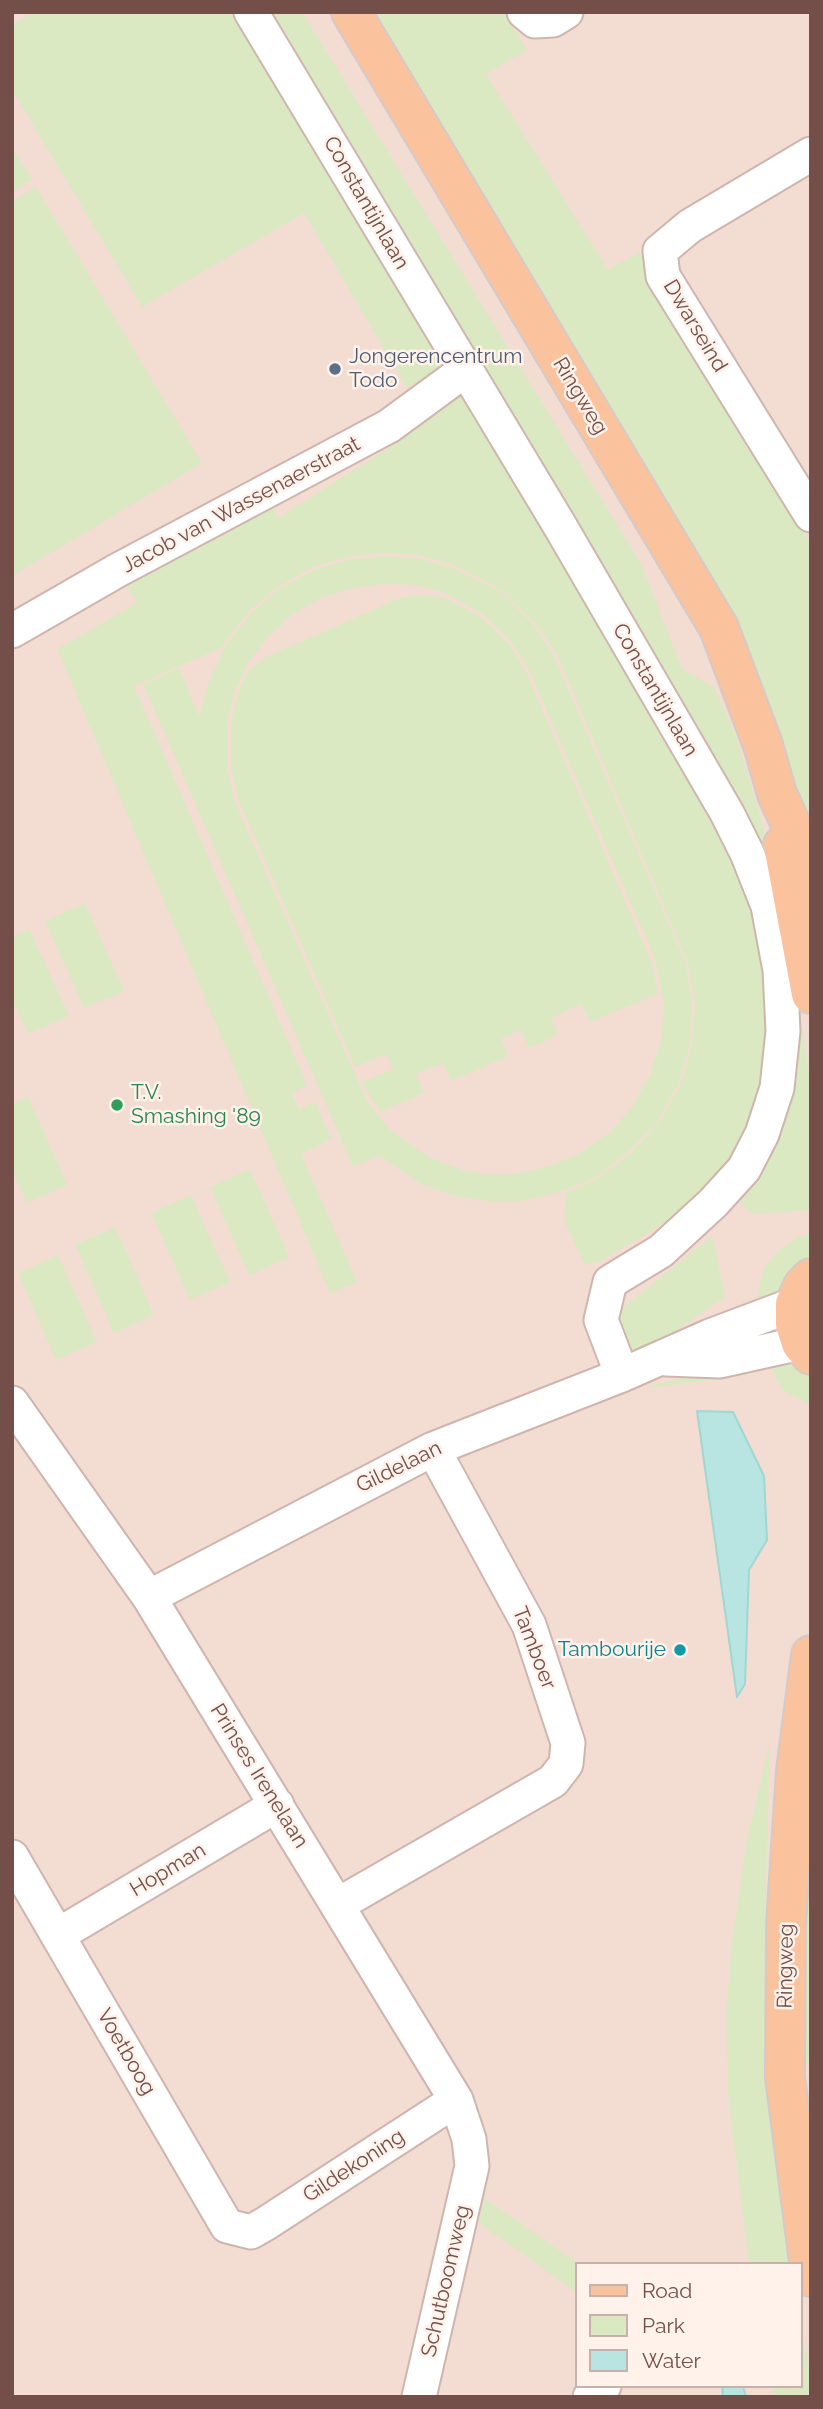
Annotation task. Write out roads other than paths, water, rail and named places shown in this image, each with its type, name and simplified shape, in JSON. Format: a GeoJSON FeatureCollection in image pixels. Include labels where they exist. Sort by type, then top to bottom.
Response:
{"type":"FeatureCollection","features":[{"type":"Feature","properties":{"kind":"main road","name":"Ringweg"},"geometry":{"type":"LineString","coordinates":[[351,12],[719,628],[763,745],[777,794],[785,859],[811,994]]}},
{"type":"Feature","properties":{"kind":"main road","name":"Ringweg"},"geometry":{"type":"LineString","coordinates":[[777,794],[806,855],[811,878]]}},
{"type":"Feature","properties":{"kind":"main road"},"geometry":{"type":"LineString","coordinates":[[803,1291],[794,1324],[806,1349]]}},
{"type":"Feature","properties":{"kind":"main road","name":"Ringweg"},"geometry":{"type":"LineString","coordinates":[[811,1655],[796,1771],[786,1924],[785,2077],[811,2277]]}},
{"type":"Feature","properties":{"kind":"street","name":"Constantijnlaan"},"geometry":{"type":"LineString","coordinates":[[251,12],[326,132],[464,371],[559,526],[727,813],[768,906],[780,970],[783,1031],[777,1088],[762,1134],[744,1169],[713,1203],[661,1251],[610,1282],[601,1320],[621,1375]]}},
{"type":"Feature","properties":{"kind":"street"},"geometry":{"type":"LineString","coordinates":[[523,12],[535,21],[553,20],[566,12]]}},
{"type":"Feature","properties":{"kind":"street","name":"Dwarseind"},"geometry":{"type":"LineString","coordinates":[[811,154],[690,226],[660,251],[663,276],[811,515]]}},
{"type":"Feature","properties":{"kind":"street","name":"Jacob van Wassenaerstraat"},"geometry":{"type":"LineString","coordinates":[[12,631],[118,570],[389,426],[464,371]]}},
{"type":"Feature","properties":{"kind":"street","name":"Gildelaan"},"geometry":{"type":"LineString","coordinates":[[149,1597],[433,1449],[660,1359],[803,1291]]}},
{"type":"Feature","properties":{"kind":"street","name":"Gildelaan"},"geometry":{"type":"LineString","coordinates":[[660,1359],[720,1361],[806,1349]]}},
{"type":"Feature","properties":{"kind":"street","name":"Prinses Irenelaan"},"geometry":{"type":"LineString","coordinates":[[12,1403],[25,1444],[149,1597],[339,1904],[456,2100],[469,2139],[472,2166]]}},
{"type":"Feature","properties":{"kind":"street","name":"Tamboer"},"geometry":{"type":"LineString","coordinates":[[339,1904],[553,1781],[566,1764],[568,1744],[529,1625],[433,1449]]}},
{"type":"Feature","properties":{"kind":"street","name":"Hopman"},"geometry":{"type":"LineString","coordinates":[[58,1935],[277,1805]]}},
{"type":"Feature","properties":{"kind":"street","name":"Voetboog"},"geometry":{"type":"LineString","coordinates":[[12,1857],[227,2226],[251,2232]]}},
{"type":"Feature","properties":{"kind":"street","name":"Gildekoning"},"geometry":{"type":"LineString","coordinates":[[251,2232],[456,2100]]}},
{"type":"Feature","properties":{"kind":"street","name":"Schutboomweg"},"geometry":{"type":"LineString","coordinates":[[419,2397],[472,2166]]}},
{"type":"Feature","properties":{"kind":"water"},"geometry":{"type":"Polygon","coordinates":[[[697,1411],[733,1412],[764,1476],[767,1540],[749,1570],[745,1684],[737,1697],[697,1411]]]}},
{"type":"Feature","properties":{"kind":"water"},"geometry":{"type":"Polygon","coordinates":[[[722,2388],[744,2388],[746,2397],[723,2397],[722,2388]]]}},
{"type":"Feature","properties":{"kind":"place","name":"Jongerencentrum Todo"},"geometry":{"type":"Point","coordinates":[335,369]}},
{"type":"Feature","properties":{"kind":"place","name":"T.V. Smashing '89"},"geometry":{"type":"Point","coordinates":[117,1105]}},
{"type":"Feature","properties":{"kind":"place","name":"Tambourije"},"geometry":{"type":"Point","coordinates":[680,1650]}}]}
